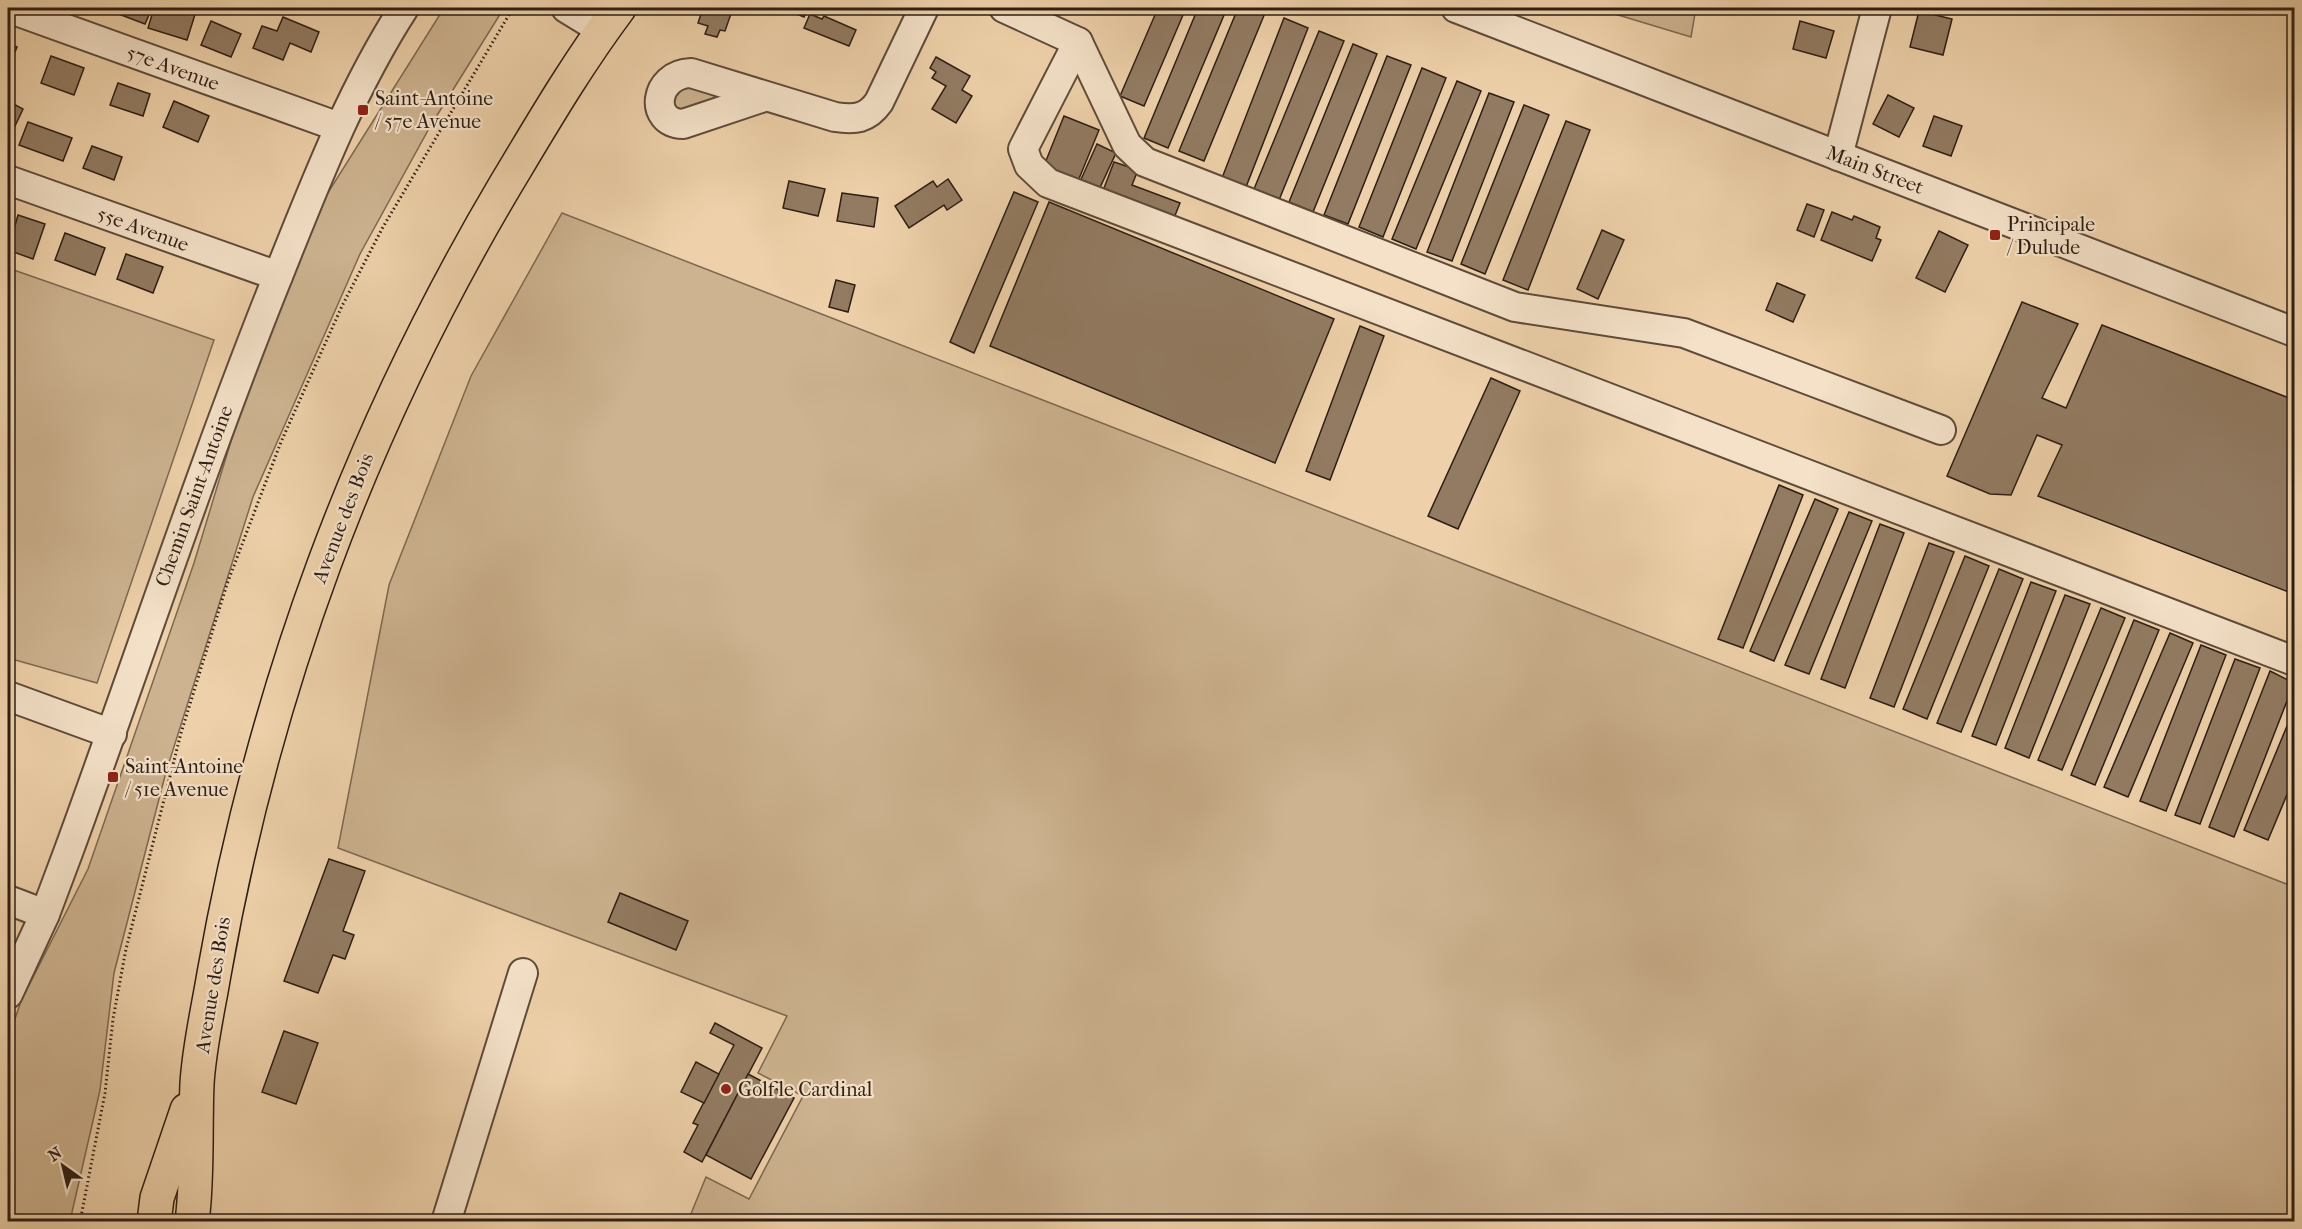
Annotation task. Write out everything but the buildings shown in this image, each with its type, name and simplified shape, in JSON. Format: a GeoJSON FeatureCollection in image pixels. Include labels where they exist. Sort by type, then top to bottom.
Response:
{"type":"FeatureCollection","features":[{"type":"Feature","properties":{"kind":"main road","name":"Avenue des Bois"},"geometry":{"type":"LineString","coordinates":[[192,1221],[195,1197],[197,1080],[231,882],[254,783],[292,656],[346,505],[398,382],[438,303],[564,86],[610,19]]}},
{"type":"Feature","properties":{"kind":"main road","name":"Avenue des Bois"},"geometry":{"type":"LineString","coordinates":[[154,1221],[157,1198],[197,1080]]}},
{"type":"Feature","properties":{"kind":"street","name":"57e Avenue"},"geometry":{"type":"LineString","coordinates":[[8,8],[339,127]]}},
{"type":"Feature","properties":{"kind":"street","name":"Chemin Saint-Antoine"},"geometry":{"type":"LineString","coordinates":[[8,994],[45,914],[112,734],[177,542],[230,396],[278,276],[339,127],[365,74],[404,8]]}},
{"type":"Feature","properties":{"kind":"street"},"geometry":{"type":"LineString","coordinates":[[566,8],[610,19]]}},
{"type":"Feature","properties":{"kind":"street"},"geometry":{"type":"LineString","coordinates":[[764,97],[850,120],[864,116],[879,102],[924,8]]}},
{"type":"Feature","properties":{"kind":"street"},"geometry":{"type":"LineString","coordinates":[[1004,8],[1078,42],[1126,145],[1145,162],[1515,307],[1684,333],[1941,430]]}},
{"type":"Feature","properties":{"kind":"street","name":"Main Street"},"geometry":{"type":"LineString","coordinates":[[1456,8],[2295,332]]}},
{"type":"Feature","properties":{"kind":"street"},"geometry":{"type":"LineString","coordinates":[[1838,156],[1877,8]]}},
{"type":"Feature","properties":{"kind":"street"},"geometry":{"type":"LineString","coordinates":[[1078,42],[1023,149],[1029,165],[1048,183],[2295,662]]}},
{"type":"Feature","properties":{"kind":"street","name":"55e Avenue"},"geometry":{"type":"LineString","coordinates":[[8,180],[278,276]]}},
{"type":"Feature","properties":{"kind":"street"},"geometry":{"type":"LineString","coordinates":[[8,696],[112,734]]}},
{"type":"Feature","properties":{"kind":"street"},"geometry":{"type":"LineString","coordinates":[[8,900],[45,914]]}},
{"type":"Feature","properties":{"kind":"street"},"geometry":{"type":"LineString","coordinates":[[446,1221],[523,973]]}},
{"type":"Feature","properties":{"kind":"path"},"geometry":{"type":"LineString","coordinates":[[80,1221],[105,1093],[113,1018],[126,949],[181,733],[227,584],[281,442],[342,306],[383,227],[512,8]]}},
{"type":"Feature","properties":{"kind":"shaded area"},"geometry":{"type":"Polygon","coordinates":[[[444,8],[504,8],[431,125],[360,254],[253,497],[166,772],[114,973],[100,1090],[70,1221],[8,1222],[8,1040],[21,1001],[88,869],[194,563],[248,385],[324,199],[444,8]]]}},
{"type":"Feature","properties":{"kind":"shaded area"},"geometry":{"type":"Polygon","coordinates":[[[1595,8],[1696,8],[1691,37],[1595,8]]]}},
{"type":"Feature","properties":{"kind":"shaded area"},"geometry":{"type":"Polygon","coordinates":[[[685,85],[738,94],[676,111],[672,96],[685,85]]]}},
{"type":"Feature","properties":{"kind":"shaded area","name":"Golf le Cardinal"},"geometry":{"type":"Polygon","coordinates":[[[562,213],[2294,887],[2294,1221],[688,1221],[706,1177],[749,1199],[803,1096],[758,1073],[787,1016],[338,848],[389,585],[471,376],[562,213]]]}},
{"type":"Feature","properties":{"kind":"shaded area"},"geometry":{"type":"Polygon","coordinates":[[[8,268],[214,340],[97,683],[8,658],[8,268]]]}},
{"type":"Feature","properties":{"kind":"place","name":"Saint-Antoine / 57e Avenue"},"geometry":{"type":"Point","coordinates":[363,110]}},
{"type":"Feature","properties":{"kind":"place","name":"Principale / Dulude"},"geometry":{"type":"Point","coordinates":[1995,235]}},
{"type":"Feature","properties":{"kind":"place","name":"Saint-Antoine / 51e Avenue"},"geometry":{"type":"Point","coordinates":[113,777]}},
{"type":"Feature","properties":{"kind":"place","name":"Golf le Cardinal"},"geometry":{"type":"Point","coordinates":[726,1089]}}]}
